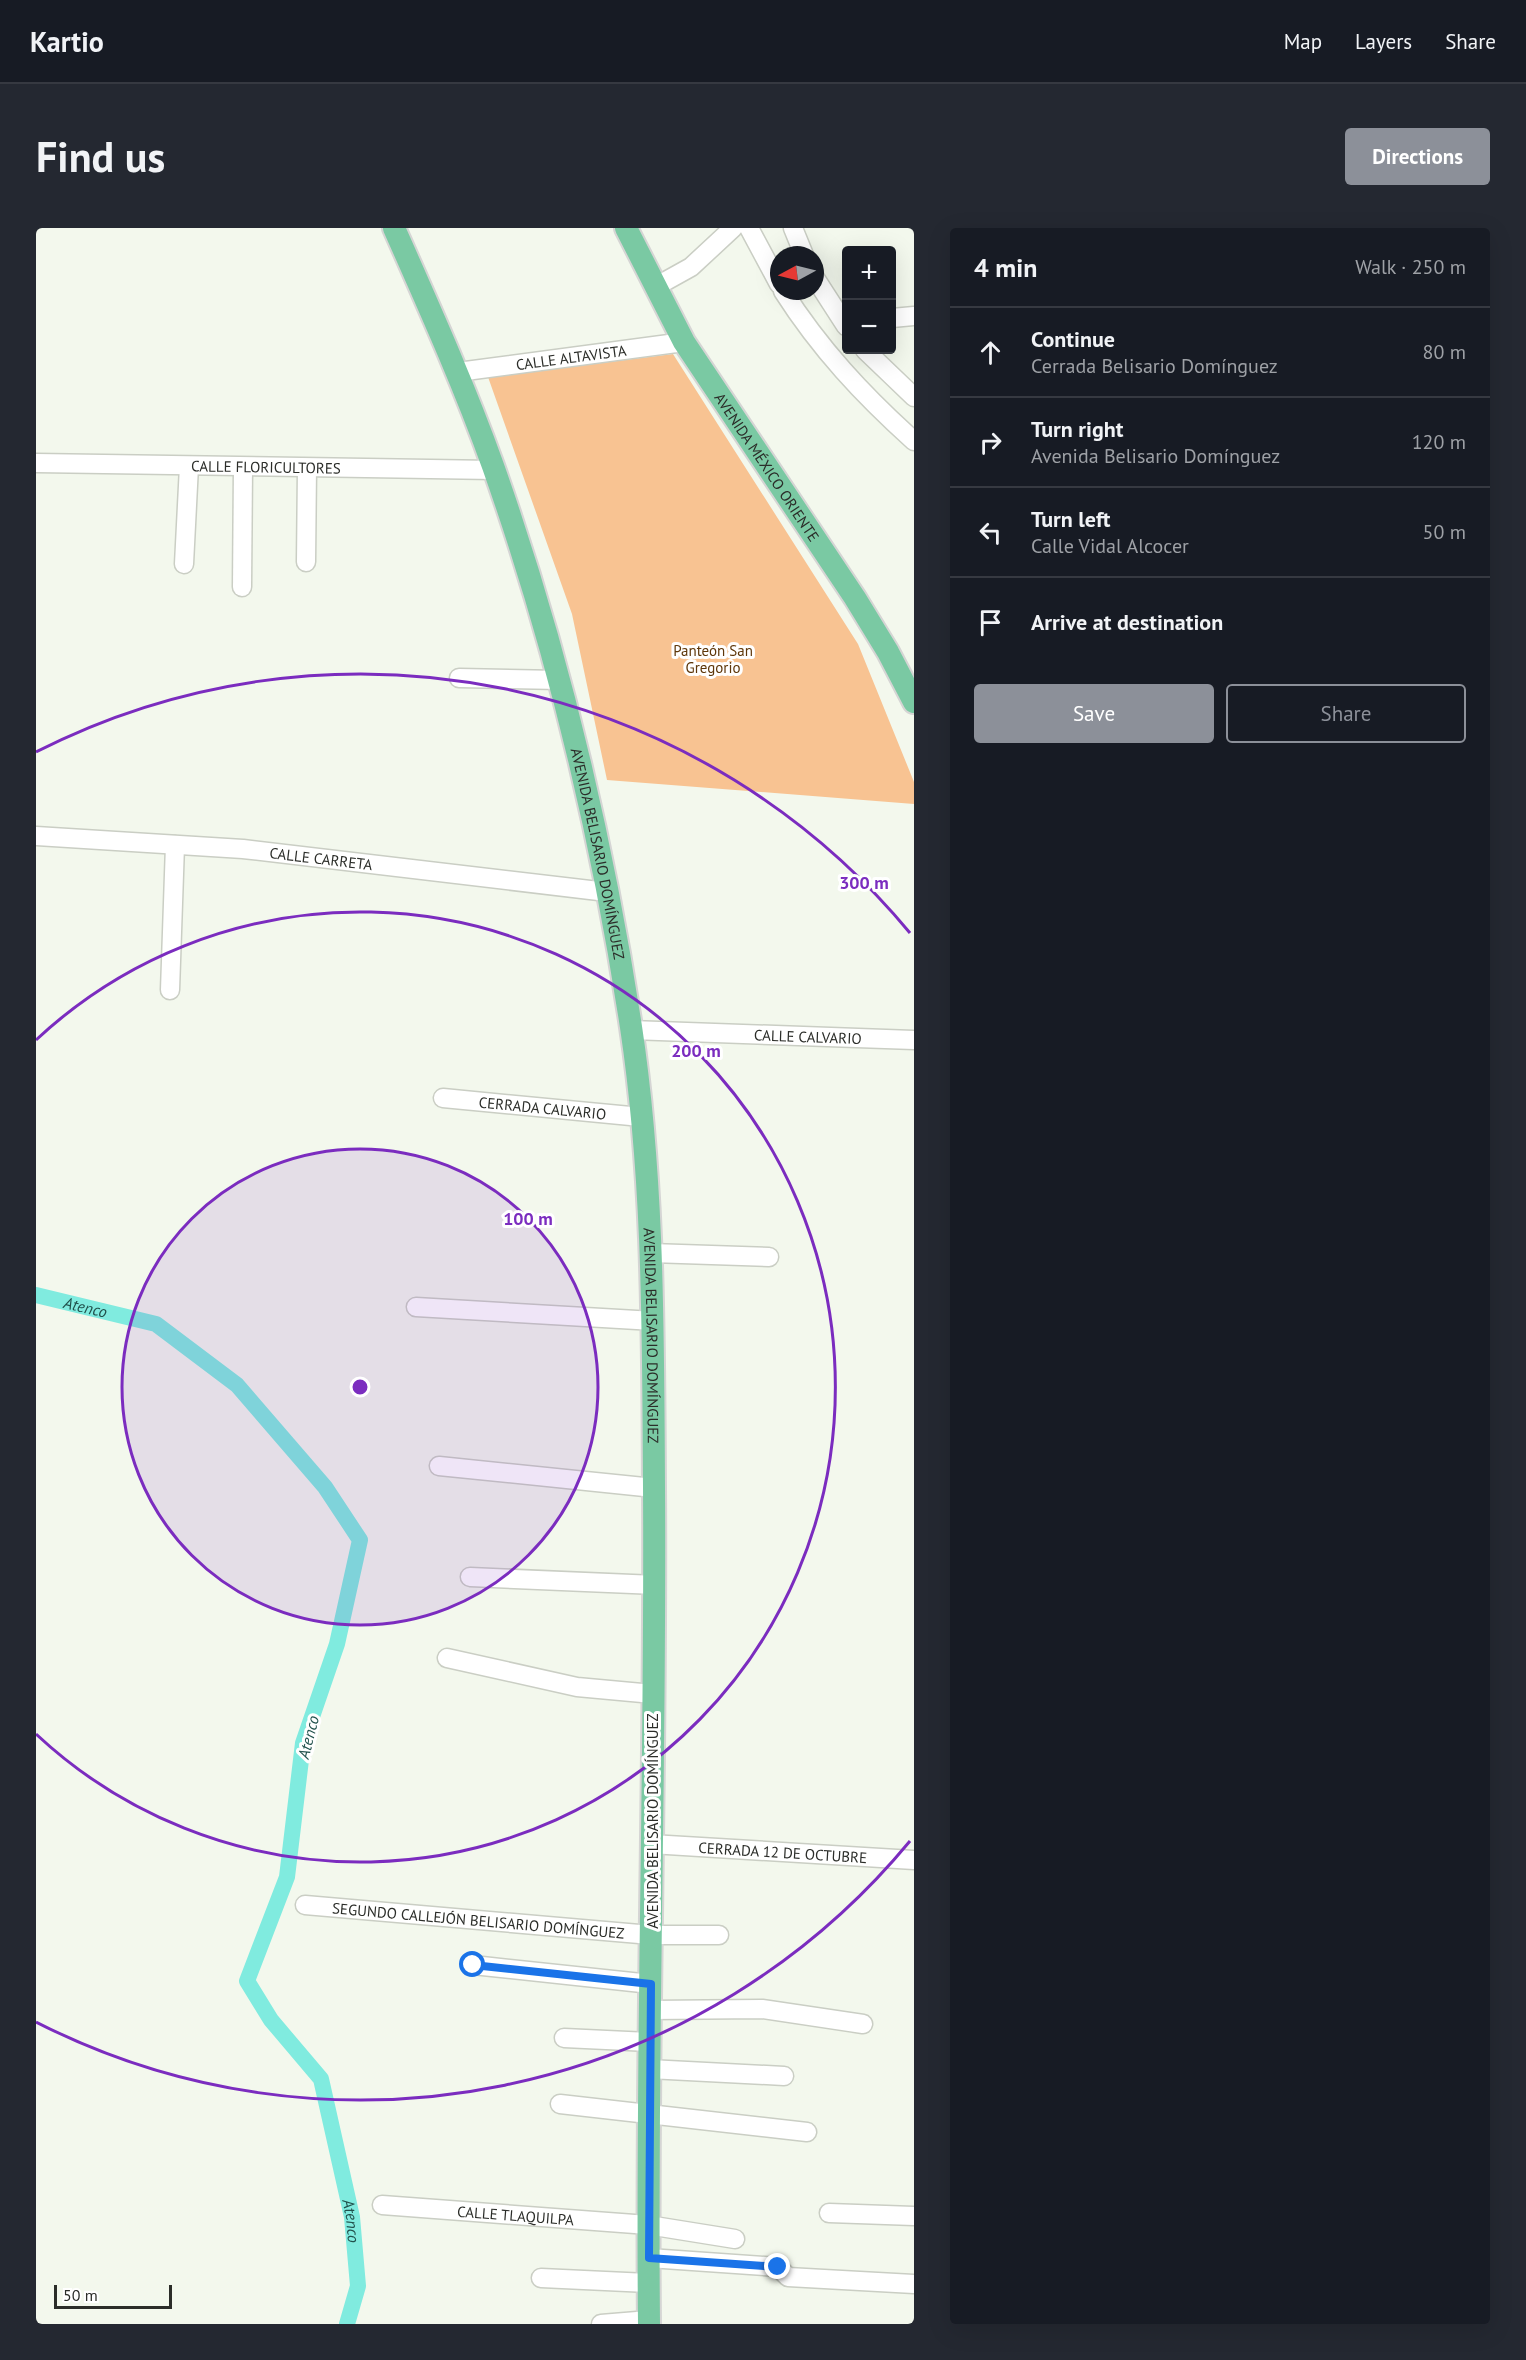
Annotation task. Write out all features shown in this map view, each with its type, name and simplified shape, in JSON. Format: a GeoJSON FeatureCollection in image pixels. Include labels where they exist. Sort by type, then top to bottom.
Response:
{"type":"FeatureCollection","features":[{"type":"Feature","properties":{"kind":"main road","name":"AVENIDA BELISARIO DOMÍNGUEZ"},"geometry":{"type":"LineString","coordinates":[[394,228],[458,372],[494,470],[560,680],[607,892],[631,1030],[641,1117],[654,1321],[656,1585],[649,2042],[649,2322]]}},
{"type":"Feature","properties":{"kind":"main road","name":"AVENIDA MÉXICO ORIENTE"},"geometry":{"type":"LineString","coordinates":[[626,228],[684,342],[855,598],[888,652],[914,702]]}},
{"type":"Feature","properties":{"kind":"street"},"geometry":{"type":"LineString","coordinates":[[655,287],[691,267],[733,228]]}},
{"type":"Feature","properties":{"kind":"street"},"geometry":{"type":"LineString","coordinates":[[749,228],[770,267]]}},
{"type":"Feature","properties":{"kind":"street"},"geometry":{"type":"LineString","coordinates":[[793,228],[800,246]]}},
{"type":"Feature","properties":{"kind":"street"},"geometry":{"type":"LineString","coordinates":[[824,292],[842,318]]}},
{"type":"Feature","properties":{"kind":"street"},"geometry":{"type":"LineString","coordinates":[[789,300],[821,346],[844,374],[914,441]]}},
{"type":"Feature","properties":{"kind":"street"},"geometry":{"type":"LineString","coordinates":[[896,318],[914,316]]}},
{"type":"Feature","properties":{"kind":"street","name":"CALLE ALTAVISTA"},"geometry":{"type":"LineString","coordinates":[[458,372],[684,342]]}},
{"type":"Feature","properties":{"kind":"street"},"geometry":{"type":"LineString","coordinates":[[870,354],[905,381],[914,397]]}},
{"type":"Feature","properties":{"kind":"street","name":"CALLE FLORICULTORES"},"geometry":{"type":"LineString","coordinates":[[36,463],[494,470]]}},
{"type":"Feature","properties":{"kind":"street"},"geometry":{"type":"LineString","coordinates":[[184,564],[189,466]]}},
{"type":"Feature","properties":{"kind":"street"},"geometry":{"type":"LineString","coordinates":[[242,587],[243,467]]}},
{"type":"Feature","properties":{"kind":"street"},"geometry":{"type":"LineString","coordinates":[[306,562],[308,468]]}},
{"type":"Feature","properties":{"kind":"street"},"geometry":{"type":"LineString","coordinates":[[459,678],[560,680]]}},
{"type":"Feature","properties":{"kind":"street","name":"CALLE CARRETA"},"geometry":{"type":"LineString","coordinates":[[36,836],[243,849],[607,892]]}},
{"type":"Feature","properties":{"kind":"street"},"geometry":{"type":"LineString","coordinates":[[170,990],[175,845]]}},
{"type":"Feature","properties":{"kind":"street","name":"CALLE CALVARIO"},"geometry":{"type":"LineString","coordinates":[[631,1030],[914,1040]]}},
{"type":"Feature","properties":{"kind":"street","name":"CERRADA CALVARIO"},"geometry":{"type":"LineString","coordinates":[[443,1098],[641,1117]]}},
{"type":"Feature","properties":{"kind":"street"},"geometry":{"type":"LineString","coordinates":[[651,1253],[769,1257]]}},
{"type":"Feature","properties":{"kind":"street"},"geometry":{"type":"LineString","coordinates":[[416,1307],[654,1321]]}},
{"type":"Feature","properties":{"kind":"street"},"geometry":{"type":"LineString","coordinates":[[439,1466],[654,1488]]}},
{"type":"Feature","properties":{"kind":"street"},"geometry":{"type":"LineString","coordinates":[[470,1577],[656,1585]]}},
{"type":"Feature","properties":{"kind":"street"},"geometry":{"type":"LineString","coordinates":[[447,1658],[577,1687],[653,1694]]}},
{"type":"Feature","properties":{"kind":"street","name":"CERRADA 12 DE OCTUBRE"},"geometry":{"type":"LineString","coordinates":[[651,1844],[914,1860]]}},
{"type":"Feature","properties":{"kind":"street","name":"SEGUNDO CALLEJÓN BELISARIO DOMÍNGUEZ"},"geometry":{"type":"LineString","coordinates":[[305,1905],[651,1935],[718,1935]]}},
{"type":"Feature","properties":{"kind":"street"},"geometry":{"type":"LineString","coordinates":[[473,1965],[651,1984]]}},
{"type":"Feature","properties":{"kind":"street"},"geometry":{"type":"LineString","coordinates":[[650,2010],[762,2009],[863,2024]]}},
{"type":"Feature","properties":{"kind":"street"},"geometry":{"type":"LineString","coordinates":[[564,2038],[649,2042]]}},
{"type":"Feature","properties":{"kind":"street"},"geometry":{"type":"LineString","coordinates":[[649,2069],[784,2076]]}},
{"type":"Feature","properties":{"kind":"street"},"geometry":{"type":"LineString","coordinates":[[560,2104],[807,2132]]}},
{"type":"Feature","properties":{"kind":"street","name":"CALLE TLAQUILPA"},"geometry":{"type":"LineString","coordinates":[[382,2205],[648,2225],[735,2239]]}},
{"type":"Feature","properties":{"kind":"street"},"geometry":{"type":"LineString","coordinates":[[829,2213],[914,2217]]}},
{"type":"Feature","properties":{"kind":"street"},"geometry":{"type":"LineString","coordinates":[[649,2258],[778,2267],[788,2277],[914,2284]]}},
{"type":"Feature","properties":{"kind":"street"},"geometry":{"type":"LineString","coordinates":[[541,2278],[648,2283]]}},
{"type":"Feature","properties":{"kind":"street"},"geometry":{"type":"LineString","coordinates":[[601,2324],[649,2322]]}},
{"type":"Feature","properties":{"kind":"green space","name":"Panteón San Gregorio"},"geometry":{"type":"Polygon","coordinates":[[[673,354],[858,644],[914,782],[914,804],[607,780],[572,614],[488,377],[673,354]]]}},
{"type":"Feature","properties":{"kind":"waterway","name":"Atenco"},"geometry":{"type":"LineString","coordinates":[[36,1295],[156,1324],[237,1385],[325,1487],[360,1540],[337,1644],[303,1743],[287,1877],[247,1981],[271,2020],[321,2079],[352,2217],[358,2286],[347,2324]]}},
{"type":"Feature","properties":{"kind":"route"},"geometry":{"type":"LineString","coordinates":[[473,1965],[651,1984],[649,2258],[778,2267]]}}]}
